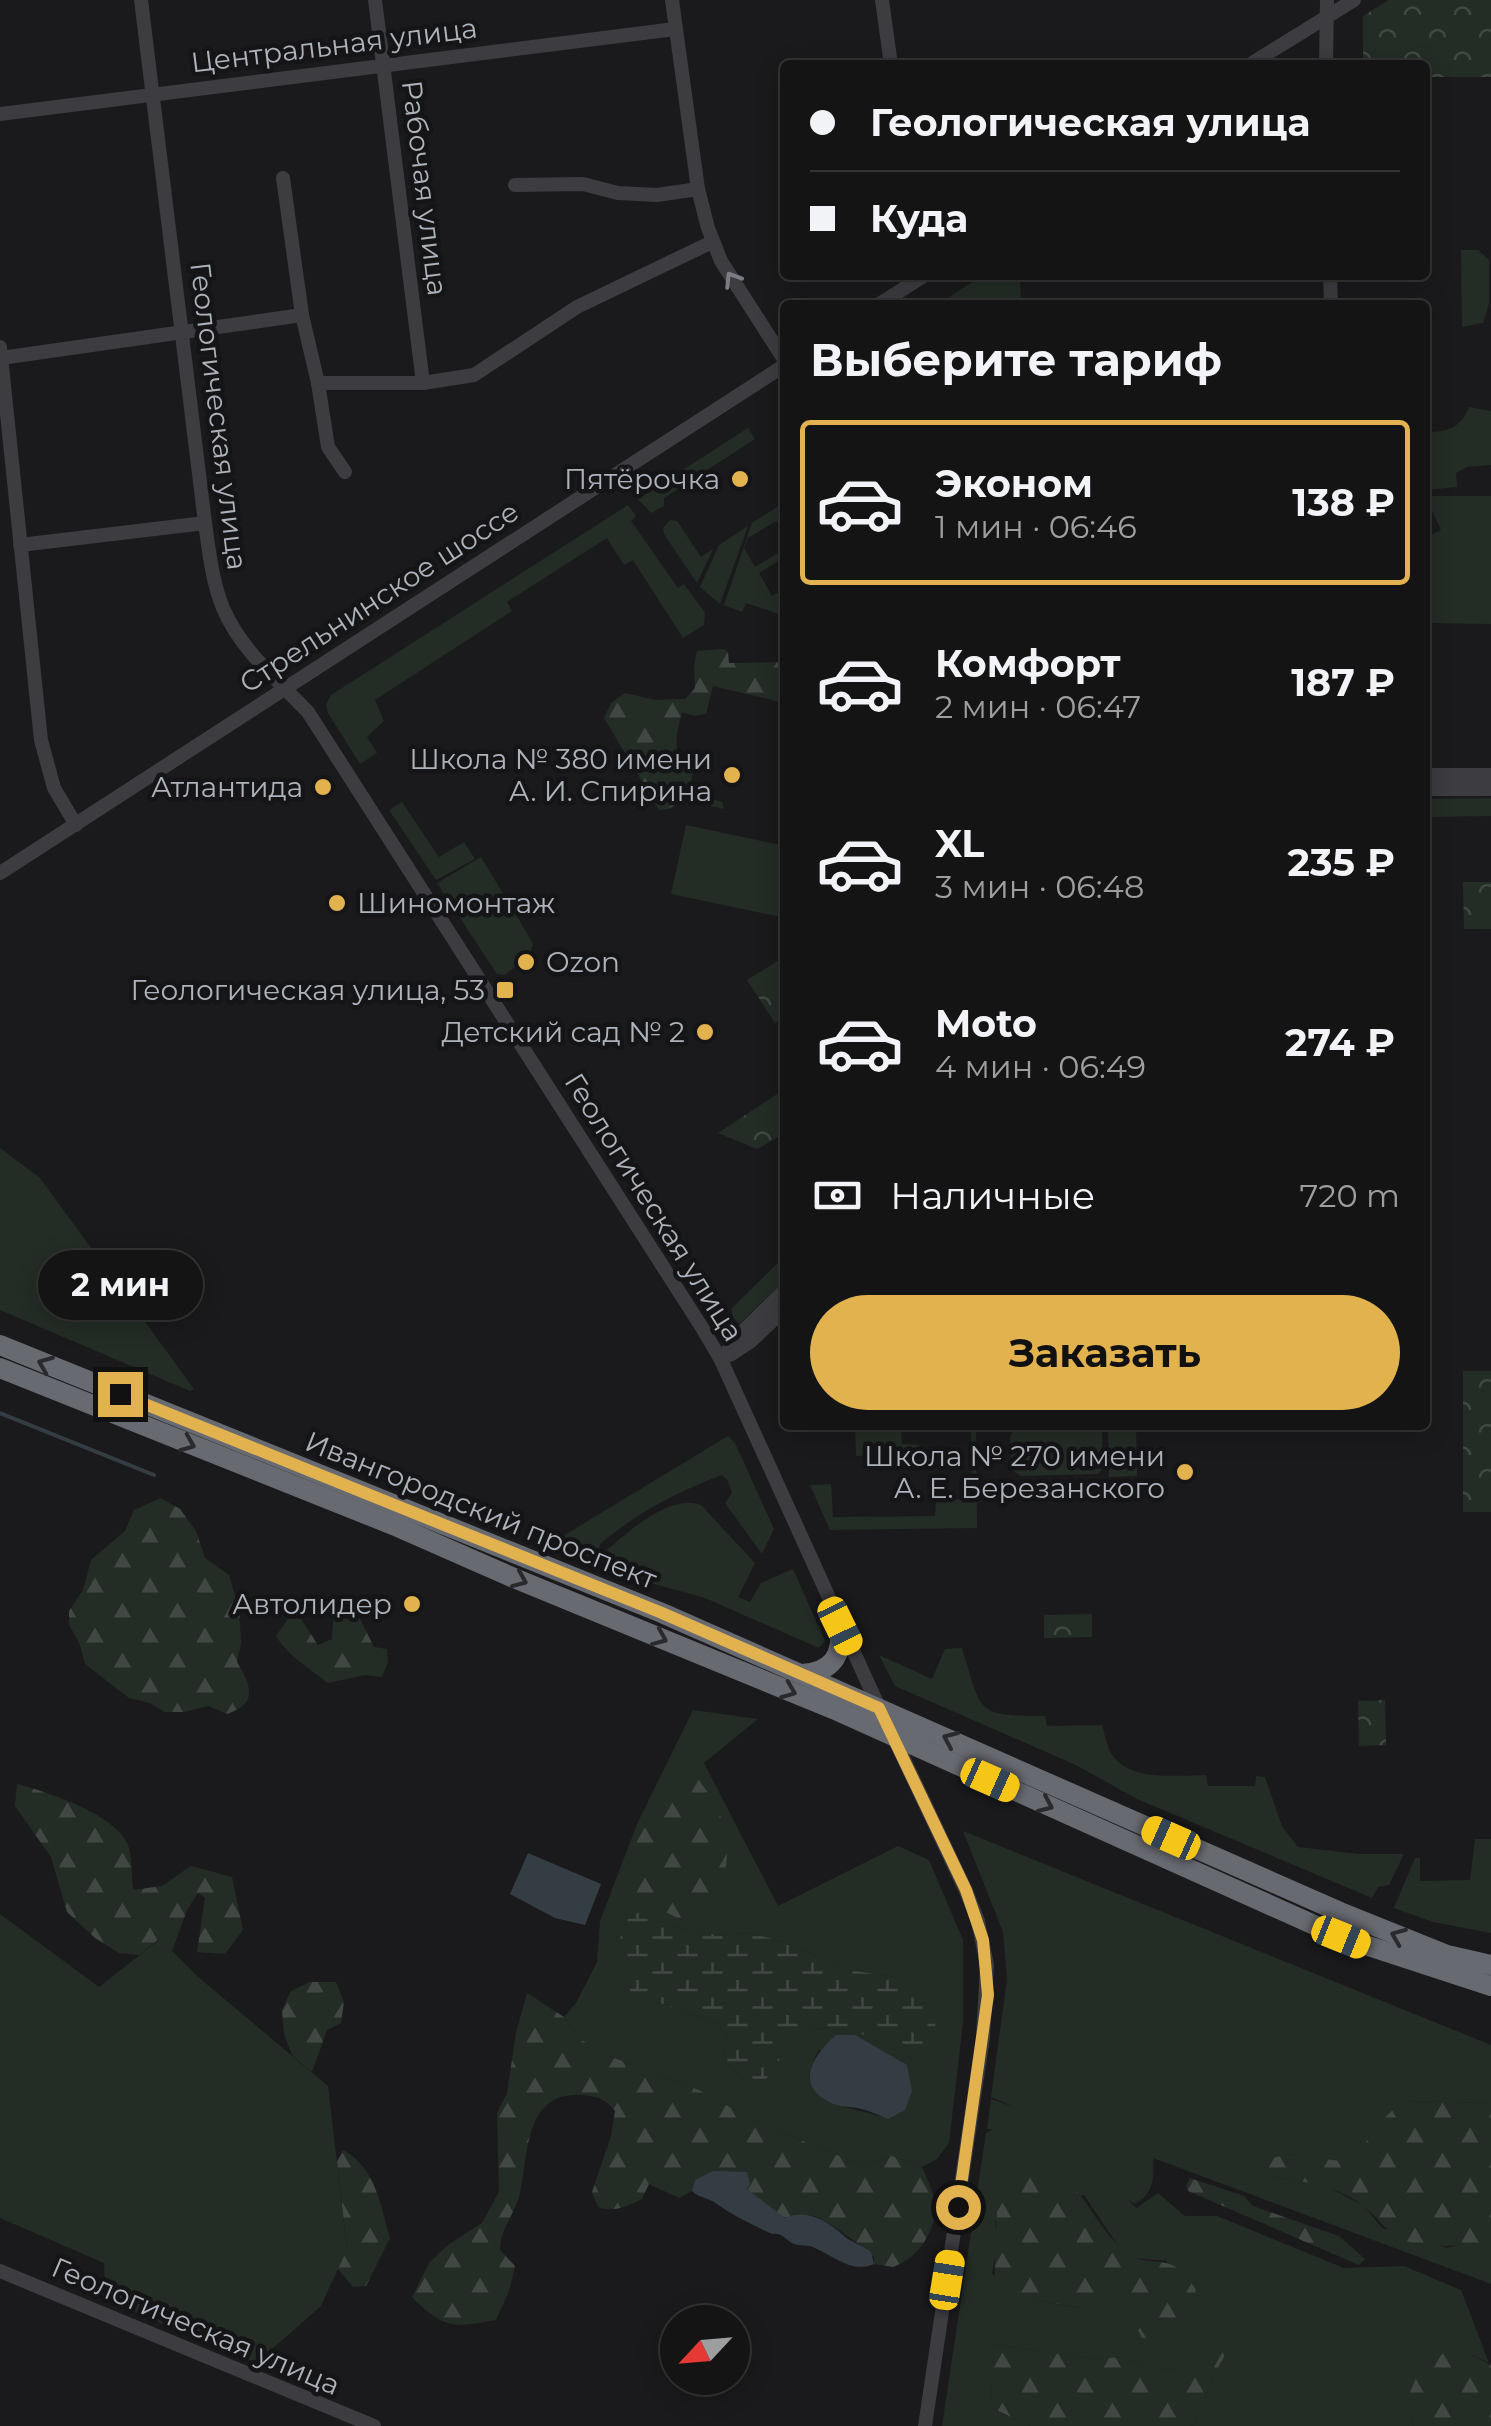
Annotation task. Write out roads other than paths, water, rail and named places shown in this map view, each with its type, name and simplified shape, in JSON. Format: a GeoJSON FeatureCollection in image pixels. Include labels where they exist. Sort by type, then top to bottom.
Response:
{"type":"FeatureCollection","features":[{"type":"Feature","properties":{"kind":"highway","name":"Ивангородский проспект"},"geometry":{"type":"LineString","coordinates":[[0,1345],[662,1613],[1340,1912],[1447,1955],[1491,1966]]}},
{"type":"Feature","properties":{"kind":"highway","name":"Ивангородский проспект"},"geometry":{"type":"LineString","coordinates":[[0,1368],[398,1527],[893,1736],[1341,1937],[1491,1986]]}},
{"type":"Feature","properties":{"kind":"highway"},"geometry":{"type":"LineString","coordinates":[[802,1674],[817,1674],[833,1663],[841,1642],[840,1626]]}},
{"type":"Feature","properties":{"kind":"street","name":"Геологическая улица"},"geometry":{"type":"LineString","coordinates":[[141,0],[205,522],[214,579],[224,611],[239,636],[318,727],[652,1247],[720,1360],[978,1921],[987,1964],[983,2037],[926,2426]]}},
{"type":"Feature","properties":{"kind":"street","name":"Рабочая улица"},"geometry":{"type":"LineString","coordinates":[[375,0],[423,383]]}},
{"type":"Feature","properties":{"kind":"street"},"geometry":{"type":"LineString","coordinates":[[672,0],[698,189],[712,242],[780,355]]}},
{"type":"Feature","properties":{"kind":"street"},"geometry":{"type":"LineString","coordinates":[[882,0],[890,60]]}},
{"type":"Feature","properties":{"kind":"street"},"geometry":{"type":"LineString","coordinates":[[1256,60],[1326,8],[1354,0]]}},
{"type":"Feature","properties":{"kind":"street"},"geometry":{"type":"LineString","coordinates":[[1326,8],[1326,60]]}},
{"type":"Feature","properties":{"kind":"street","name":"Центральная улица"},"geometry":{"type":"LineString","coordinates":[[0,114],[675,29]]}},
{"type":"Feature","properties":{"kind":"street"},"geometry":{"type":"LineString","coordinates":[[283,178],[302,314],[328,447],[345,472]]}},
{"type":"Feature","properties":{"kind":"street"},"geometry":{"type":"LineString","coordinates":[[515,184],[584,184],[657,195],[698,189]]}},
{"type":"Feature","properties":{"kind":"street"},"geometry":{"type":"LineString","coordinates":[[318,383],[423,383],[474,375],[577,307],[712,242]]}},
{"type":"Feature","properties":{"kind":"street"},"geometry":{"type":"LineString","coordinates":[[886,300],[916,280]]}},
{"type":"Feature","properties":{"kind":"street"},"geometry":{"type":"LineString","coordinates":[[76,824],[54,788],[41,740],[1,353],[182,333],[302,314]]}},
{"type":"Feature","properties":{"kind":"street","name":"Стрельнинское шоссе"},"geometry":{"type":"LineString","coordinates":[[0,872],[780,366]]}},
{"type":"Feature","properties":{"kind":"street"},"geometry":{"type":"LineString","coordinates":[[20,545],[205,522]]}},
{"type":"Feature","properties":{"kind":"street"},"geometry":{"type":"LineString","coordinates":[[1430,775],[1491,775]]}},
{"type":"Feature","properties":{"kind":"street"},"geometry":{"type":"LineString","coordinates":[[1430,790],[1491,788]]}},
{"type":"Feature","properties":{"kind":"street"},"geometry":{"type":"LineString","coordinates":[[720,1360],[780,1295]]}},
{"type":"Feature","properties":{"kind":"street"},"geometry":{"type":"LineString","coordinates":[[720,1360],[750,1342],[780,1314]]}},
{"type":"Feature","properties":{"kind":"street","name":"Геологическая улица"},"geometry":{"type":"LineString","coordinates":[[0,2271],[374,2426]]}},
{"type":"Feature","properties":{"kind":"waterway"},"geometry":{"type":"LineString","coordinates":[[0,1413],[154,1475]]}},
{"type":"Feature","properties":{"kind":"place","name":"Пятёрочка"},"geometry":{"type":"Point","coordinates":[740,479]}},
{"type":"Feature","properties":{"kind":"place","name":"Школа № 380 имени А. И. Спирина"},"geometry":{"type":"Point","coordinates":[732,775]}},
{"type":"Feature","properties":{"kind":"place","name":"Атлантида"},"geometry":{"type":"Point","coordinates":[323,787]}},
{"type":"Feature","properties":{"kind":"place","name":"Шиномонтаж"},"geometry":{"type":"Point","coordinates":[337,903]}},
{"type":"Feature","properties":{"kind":"place","name":"Ozon"},"geometry":{"type":"Point","coordinates":[526,962]}},
{"type":"Feature","properties":{"kind":"place","name":"Геологическая улица, 53"},"geometry":{"type":"Point","coordinates":[505,990]}},
{"type":"Feature","properties":{"kind":"place","name":"Детский сад № 2"},"geometry":{"type":"Point","coordinates":[705,1032]}},
{"type":"Feature","properties":{"kind":"place","name":"Школа № 270 имени А. Е. Березанского"},"geometry":{"type":"Point","coordinates":[1185,1472]}},
{"type":"Feature","properties":{"kind":"place","name":"Автолидер"},"geometry":{"type":"Point","coordinates":[412,1604]}}]}
